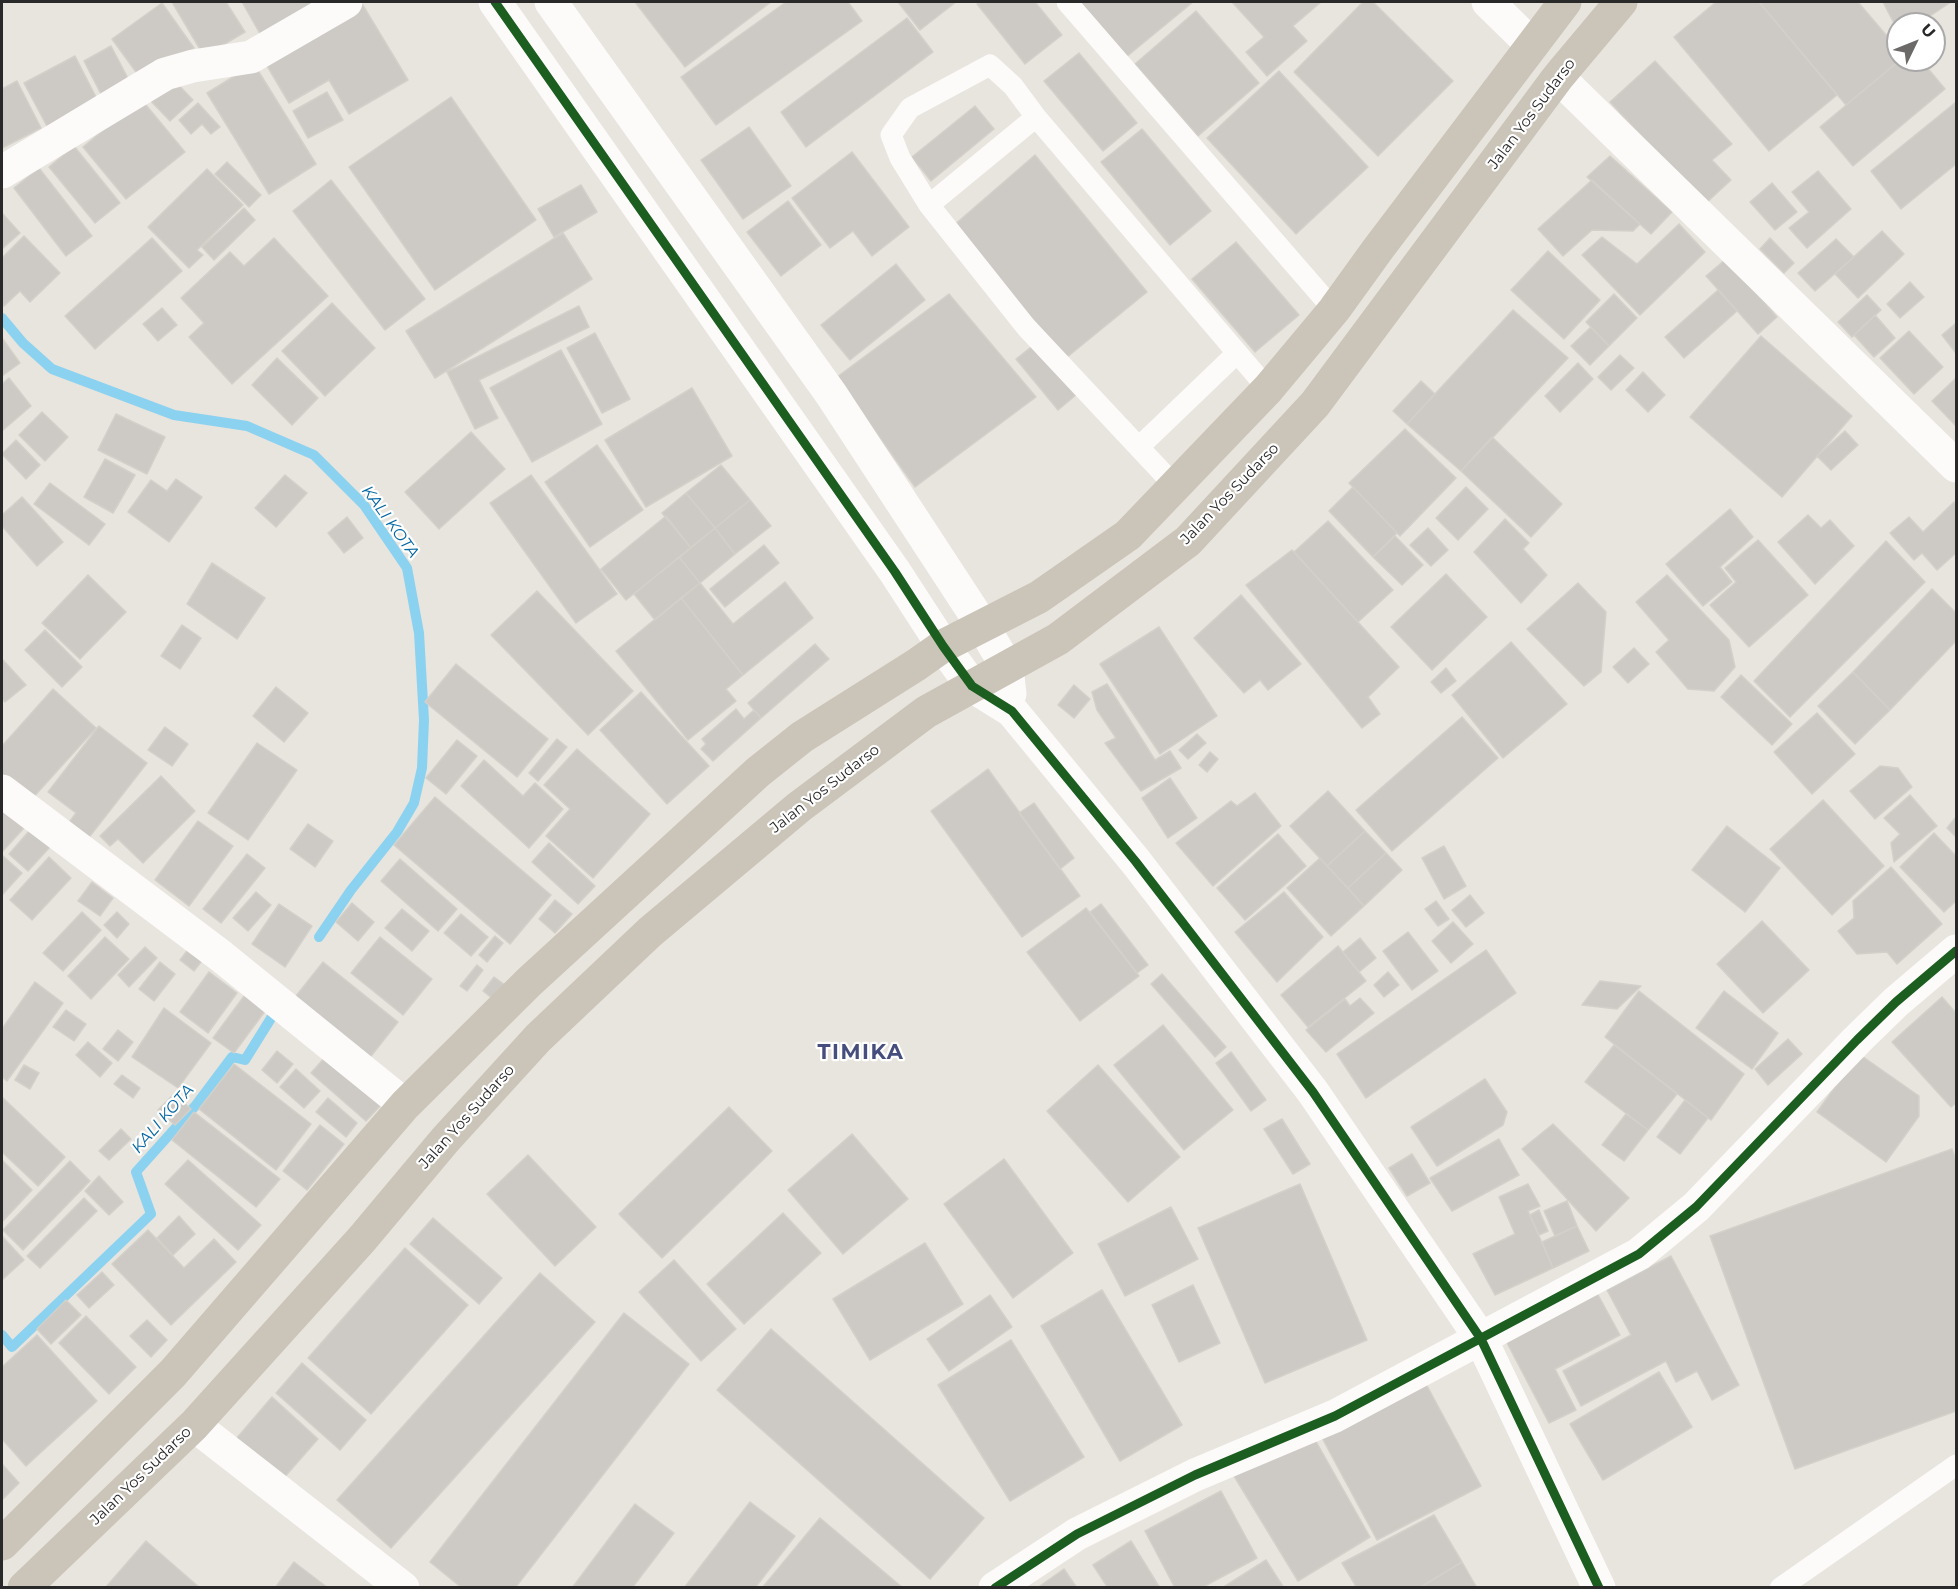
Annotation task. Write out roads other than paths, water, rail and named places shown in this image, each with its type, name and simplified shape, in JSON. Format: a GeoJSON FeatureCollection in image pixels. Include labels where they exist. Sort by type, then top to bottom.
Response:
{"type":"FeatureCollection","features":[{"type":"Feature","properties":{"kind":"highway"},"geometry":{"type":"LineString","coordinates":[[2,1544],[173,1372],[405,1105],[530,982],[758,772],[802,738],[943,646],[1039,597],[1128,535],[1268,389],[1334,310],[1565,2]]}},
{"type":"Feature","properties":{"kind":"highway","name":"Jalan Yos Sudarso"},"geometry":{"type":"LineString","coordinates":[[24,1587],[194,1425],[362,1239],[445,1140],[538,1038],[650,932],[799,807],[926,712],[1058,639],[1188,541],[1315,404],[1558,77],[1621,2]]}},
{"type":"Feature","properties":{"kind":"street"},"geometry":{"type":"LineString","coordinates":[[2,172],[165,74],[193,66],[251,57],[346,2]]}},
{"type":"Feature","properties":{"kind":"street"},"geometry":{"type":"LineString","coordinates":[[495,2],[895,572],[972,686],[1012,711],[1136,862],[1313,1092],[1481,1339],[1599,1587]]}},
{"type":"Feature","properties":{"kind":"street"},"geometry":{"type":"LineString","coordinates":[[551,2],[831,394],[982,625],[1007,667],[1012,711]]}},
{"type":"Feature","properties":{"kind":"street"},"geometry":{"type":"LineString","coordinates":[[1488,2],[1532,44]]}},
{"type":"Feature","properties":{"kind":"street"},"geometry":{"type":"LineString","coordinates":[[1558,77],[1956,466]]}},
{"type":"Feature","properties":{"kind":"street"},"geometry":{"type":"LineString","coordinates":[[2,791],[221,956],[405,1105]]}},
{"type":"Feature","properties":{"kind":"street"},"geometry":{"type":"LineString","coordinates":[[995,1587],[1077,1534],[1195,1475],[1335,1416],[1639,1254],[1696,1207],[1857,1040],[1896,1002],[1956,951]]}},
{"type":"Feature","properties":{"kind":"street"},"geometry":{"type":"LineString","coordinates":[[194,1425],[403,1587]]}},
{"type":"Feature","properties":{"kind":"lane"},"geometry":{"type":"LineString","coordinates":[[1067,2],[1334,310]]}},
{"type":"Feature","properties":{"kind":"lane"},"geometry":{"type":"LineString","coordinates":[[1175,486],[1026,327],[929,205],[900,158],[891,135],[910,108],[990,65],[1013,86],[1036,117],[1268,389]]}},
{"type":"Feature","properties":{"kind":"lane"},"geometry":{"type":"LineString","coordinates":[[929,205],[1036,117]]}},
{"type":"Feature","properties":{"kind":"lane"},"geometry":{"type":"LineString","coordinates":[[1139,447],[1237,353]]}},
{"type":"Feature","properties":{"kind":"lane"},"geometry":{"type":"LineString","coordinates":[[1780,1587],[1956,1465]]}},
{"type":"Feature","properties":{"kind":"waterway","name":"KALI KOTA"},"geometry":{"type":"LineString","coordinates":[[2,318],[23,343],[52,369],[174,415],[247,426],[314,455],[364,505],[407,568],[419,633],[424,720],[422,768],[414,803],[397,832],[351,890],[319,937]]}},
{"type":"Feature","properties":{"kind":"waterway","name":"KALI KOTA"},"geometry":{"type":"LineString","coordinates":[[2,1335],[12,1347],[151,1214],[136,1172],[196,1105],[232,1057],[245,1060],[278,1007]]}},
{"type":"Feature","properties":{"kind":"district","name":"TIMIKA"},"geometry":{"type":"Point","coordinates":[861,1053]}}]}
